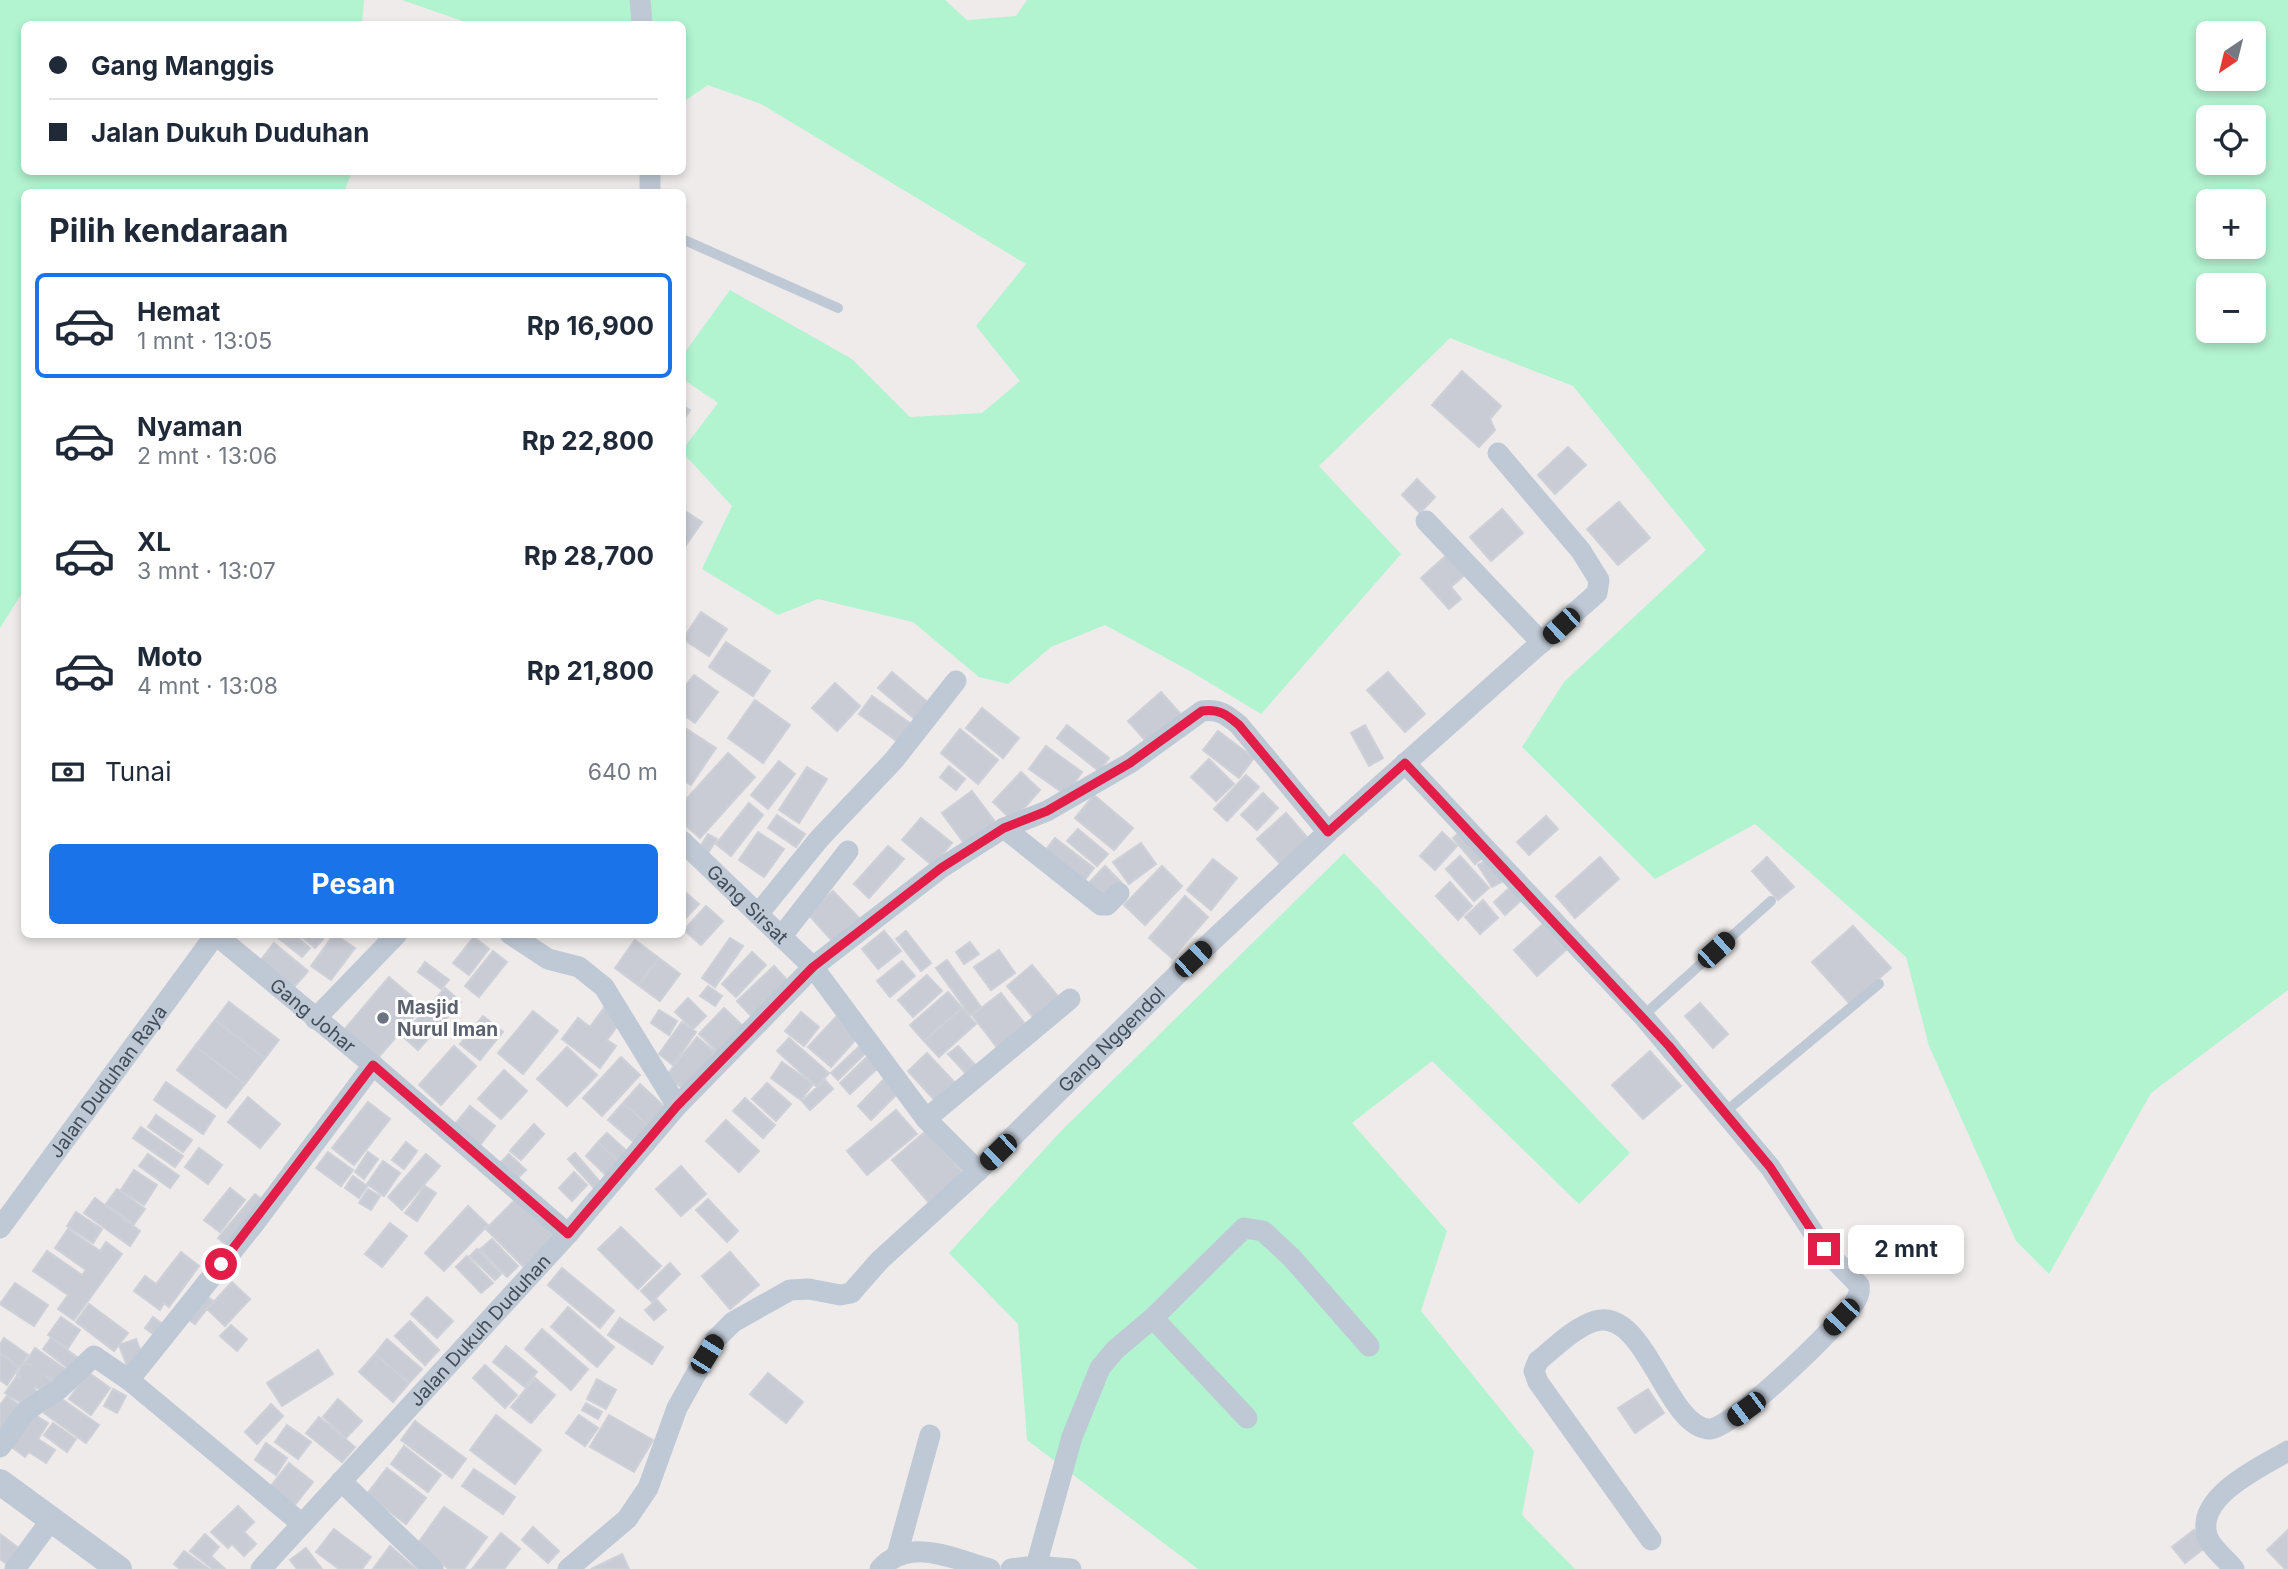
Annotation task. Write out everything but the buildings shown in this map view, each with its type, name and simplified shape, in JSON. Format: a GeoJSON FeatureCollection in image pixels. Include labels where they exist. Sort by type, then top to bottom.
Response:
{"type":"FeatureCollection","features":[{"type":"Feature","properties":{"kind":"street"},"geometry":{"type":"LineString","coordinates":[[640,0],[642,21]]}},
{"type":"Feature","properties":{"kind":"street","name":"Gang Nggendol"},"geometry":{"type":"LineString","coordinates":[[568,1569],[627,1519],[648,1488],[677,1408],[715,1340],[733,1322],[790,1290],[809,1289],[840,1295],[851,1293],[880,1260],[978,1171],[1193,959],[1328,832],[1597,593],[1600,580],[1581,551],[1498,453]]}},
{"type":"Feature","properties":{"kind":"street"},"geometry":{"type":"LineString","coordinates":[[1426,521],[1542,643]]}},
{"type":"Feature","properties":{"kind":"street"},"geometry":{"type":"LineString","coordinates":[[758,914],[819,839],[894,760],[956,681]]}},
{"type":"Feature","properties":{"kind":"street","name":"Jalan Dukuh Duduhan"},"geometry":{"type":"LineString","coordinates":[[261,1569],[568,1234],[677,1106],[813,967],[941,868],[1004,828],[1047,811],[1151,750],[1202,711],[1226,713],[1239,725],[1328,832]]}},
{"type":"Feature","properties":{"kind":"street"},"geometry":{"type":"LineString","coordinates":[[1405,763],[1643,1016],[1726,1112],[1770,1167],[1811,1231],[1840,1268],[1859,1285],[1853,1305],[1780,1380],[1718,1429],[1708,1430],[1692,1421],[1629,1334],[1610,1321],[1592,1322],[1538,1361],[1534,1371],[1538,1382],[1651,1540]]}},
{"type":"Feature","properties":{"kind":"street"},"geometry":{"type":"LineString","coordinates":[[1004,828],[1101,905],[1107,905],[1119,893]]}},
{"type":"Feature","properties":{"kind":"street","name":"Gang Sirsat"},"geometry":{"type":"LineString","coordinates":[[686,845],[813,967]]}},
{"type":"Feature","properties":{"kind":"street"},"geometry":{"type":"LineString","coordinates":[[781,937],[848,851]]}},
{"type":"Feature","properties":{"kind":"street","name":"Jalan Duduhan Raya"},"geometry":{"type":"LineString","coordinates":[[0,1228],[214,938]]}},
{"type":"Feature","properties":{"kind":"street","name":"Gang Johar"},"geometry":{"type":"LineString","coordinates":[[220,938],[373,1065],[568,1234]]}},
{"type":"Feature","properties":{"kind":"street"},"geometry":{"type":"LineString","coordinates":[[315,1019],[393,938]]}},
{"type":"Feature","properties":{"kind":"street"},"geometry":{"type":"LineString","coordinates":[[524,938],[542,943],[548,959],[579,967],[604,987],[677,1106]]}},
{"type":"Feature","properties":{"kind":"street"},"geometry":{"type":"LineString","coordinates":[[813,967],[926,1119],[978,1171]]}},
{"type":"Feature","properties":{"kind":"street"},"geometry":{"type":"LineString","coordinates":[[926,1119],[1070,999]]}},
{"type":"Feature","properties":{"kind":"street"},"geometry":{"type":"LineString","coordinates":[[129,1380],[254,1224],[373,1065]]}},
{"type":"Feature","properties":{"kind":"street"},"geometry":{"type":"LineString","coordinates":[[1037,1566],[1072,1437],[1100,1368],[1115,1350],[1153,1318],[1244,1228],[1263,1231],[1292,1258],[1369,1346]]}},
{"type":"Feature","properties":{"kind":"street"},"geometry":{"type":"LineString","coordinates":[[1153,1318],[1247,1418]]}},
{"type":"Feature","properties":{"kind":"street"},"geometry":{"type":"LineString","coordinates":[[0,1447],[26,1411],[59,1389],[94,1356],[129,1380],[302,1524]]}},
{"type":"Feature","properties":{"kind":"street"},"geometry":{"type":"LineString","coordinates":[[897,1555],[930,1435]]}},
{"type":"Feature","properties":{"kind":"street"},"geometry":{"type":"LineString","coordinates":[[2234,1569],[2207,1538],[2205,1525],[2209,1514],[2231,1485],[2288,1451]]}},
{"type":"Feature","properties":{"kind":"street"},"geometry":{"type":"LineString","coordinates":[[341,1481],[433,1569]]}},
{"type":"Feature","properties":{"kind":"street"},"geometry":{"type":"LineString","coordinates":[[0,1482],[119,1569]]}},
{"type":"Feature","properties":{"kind":"street"},"geometry":{"type":"LineString","coordinates":[[15,1569],[51,1520]]}},
{"type":"Feature","properties":{"kind":"street"},"geometry":{"type":"LineString","coordinates":[[880,1569],[897,1555],[923,1550],[990,1569]]}},
{"type":"Feature","properties":{"kind":"street"},"geometry":{"type":"LineString","coordinates":[[1011,1569],[1037,1566],[1071,1569]]}},
{"type":"Feature","properties":{"kind":"lane"},"geometry":{"type":"LineString","coordinates":[[686,241],[838,308]]}},
{"type":"Feature","properties":{"kind":"lane"},"geometry":{"type":"LineString","coordinates":[[1643,1016],[1771,901]]}},
{"type":"Feature","properties":{"kind":"lane"},"geometry":{"type":"LineString","coordinates":[[1726,1112],[1879,984]]}},
{"type":"Feature","properties":{"kind":"green space"},"geometry":{"type":"Polygon","coordinates":[[[0,0],[364,0],[362,21],[21,21],[21,175],[351,175],[345,189],[21,189],[21,595],[0,628],[0,0]]]}},
{"type":"Feature","properties":{"kind":"green space"},"geometry":{"type":"Polygon","coordinates":[[[402,0],[945,0],[967,20],[1016,16],[1027,0],[2288,0],[2288,990],[2151,1093],[2049,1274],[2016,1241],[1929,1046],[1906,957],[1755,824],[1655,879],[1522,747],[1564,682],[1706,550],[1573,386],[1450,338],[1319,466],[1401,554],[1261,714],[1190,671],[1105,625],[1051,647],[1008,684],[979,677],[913,622],[818,599],[778,615],[702,569],[732,506],[686,456],[686,445],[718,403],[686,381],[686,351],[730,290],[852,359],[910,417],[982,413],[1020,381],[976,326],[1026,264],[761,104],[708,85],[686,100],[686,21],[462,21],[402,0]]]}},
{"type":"Feature","properties":{"kind":"green space"},"geometry":{"type":"Polygon","coordinates":[[[1344,853],[1630,1153],[1579,1204],[1432,1061],[1352,1123],[1447,1231],[1421,1311],[1534,1451],[1522,1515],[1575,1569],[1198,1569],[1027,1440],[1018,1324],[949,1253],[1063,1129],[1344,853]]]}},
{"type":"Feature","properties":{"kind":"place","name":"Masjid Nurul Iman"},"geometry":{"type":"Point","coordinates":[383,1018]}},
{"type":"Feature","properties":{"kind":"route"},"geometry":{"type":"LineString","coordinates":[[221,1264],[373,1065],[568,1234],[677,1106],[813,967],[941,868],[1004,828],[1047,811],[1130,763],[1202,711],[1215,710],[1226,713],[1239,725],[1328,832],[1405,763],[1643,1016],[1726,1112],[1770,1167],[1824,1249]]}}]}
